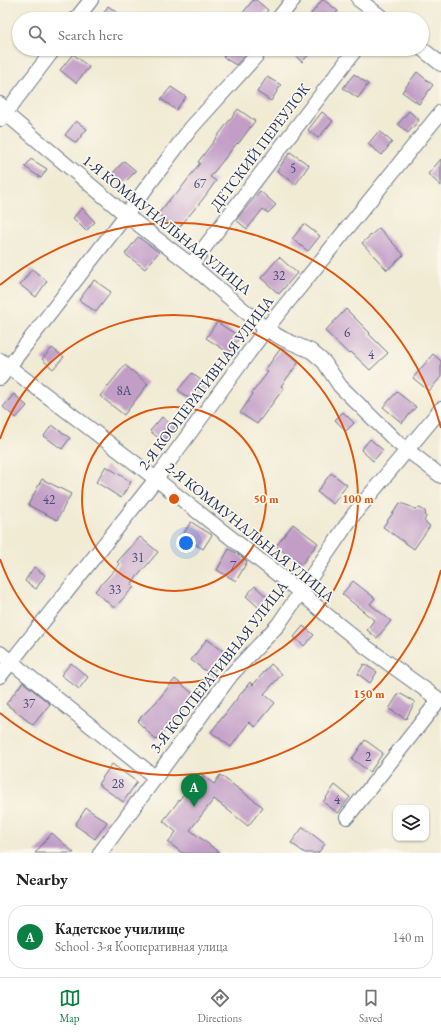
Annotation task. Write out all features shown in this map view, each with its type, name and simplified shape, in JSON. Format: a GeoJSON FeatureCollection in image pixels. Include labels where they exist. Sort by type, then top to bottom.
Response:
{"type":"FeatureCollection","features":[{"type":"Feature","properties":{"kind":"street"},"geometry":{"type":"LineString","coordinates":[[82,12],[91,0]]}},
{"type":"Feature","properties":{"kind":"street"},"geometry":{"type":"LineString","coordinates":[[284,12],[293,0]]}},
{"type":"Feature","properties":{"kind":"street"},"geometry":{"type":"LineString","coordinates":[[359,0],[374,12]]}},
{"type":"Feature","properties":{"kind":"street"},"geometry":{"type":"LineString","coordinates":[[429,55],[441,64]]}},
{"type":"Feature","properties":{"kind":"street"},"geometry":{"type":"LineString","coordinates":[[2,112],[48,56]]}},
{"type":"Feature","properties":{"kind":"street"},"geometry":{"type":"LineString","coordinates":[[0,378],[5,363],[126,216],[191,128],[256,56]]}},
{"type":"Feature","properties":{"kind":"street","name":"ДЕТСКИЙ ПЕРЕУЛОК"},"geometry":{"type":"LineString","coordinates":[[191,266],[351,56]]}},
{"type":"Feature","properties":{"kind":"street","name":"1-Я КОММУНАЛЬНАЯ УЛИЦА"},"geometry":{"type":"LineString","coordinates":[[2,112],[126,216],[191,266],[266,329],[283,339],[311,351],[324,362],[340,386],[398,443],[441,476]]}},
{"type":"Feature","properties":{"kind":"street","name":"2-Я КООПЕРАТИВНАЯ УЛИЦА"},"geometry":{"type":"LineString","coordinates":[[0,676],[156,479],[266,329],[441,112]]}},
{"type":"Feature","properties":{"kind":"street","name":"2-Я КОММУНАЛЬНАЯ УЛИЦА"},"geometry":{"type":"LineString","coordinates":[[5,363],[300,592],[328,617],[366,647],[440,700]]}},
{"type":"Feature","properties":{"kind":"street","name":"3-Я КООПЕРАТИВНАЯ УЛИЦА"},"geometry":{"type":"LineString","coordinates":[[100,853],[231,675],[278,625],[354,514],[441,409]]}},
{"type":"Feature","properties":{"kind":"street"},"geometry":{"type":"LineString","coordinates":[[0,653],[156,778]]}},
{"type":"Feature","properties":{"kind":"street"},"geometry":{"type":"LineString","coordinates":[[347,817],[440,700]]}},
{"type":"Feature","properties":{"kind":"building"},"geometry":{"type":"Polygon","coordinates":[[[253,0],[256,0],[268,10],[266,12],[244,12],[253,0]]]}},
{"type":"Feature","properties":{"kind":"building"},"geometry":{"type":"Polygon","coordinates":[[[322,0],[338,11],[337,12],[313,12],[322,0]]]}},
{"type":"Feature","properties":{"kind":"building"},"geometry":{"type":"Polygon","coordinates":[[[108,6],[117,12],[104,12],[108,6]]]}},
{"type":"Feature","properties":{"kind":"building"},"geometry":{"type":"Polygon","coordinates":[[[71,56],[75,56],[89,67],[76,83],[60,70],[71,56]]]}},
{"type":"Feature","properties":{"kind":"building"},"geometry":{"type":"Polygon","coordinates":[[[224,56],[244,56],[236,65],[224,56]]]}},
{"type":"Feature","properties":{"kind":"building"},"geometry":{"type":"Polygon","coordinates":[[[296,56],[308,56],[302,62],[296,56]]]}},
{"type":"Feature","properties":{"kind":"building"},"geometry":{"type":"Polygon","coordinates":[[[417,72],[433,85],[419,104],[402,92],[417,72]]]}},
{"type":"Feature","properties":{"kind":"building"},"geometry":{"type":"Polygon","coordinates":[[[354,74],[368,84],[358,98],[343,88],[354,74]]]}},
{"type":"Feature","properties":{"kind":"building"},"geometry":{"type":"Polygon","coordinates":[[[267,77],[281,85],[271,101],[257,92],[267,77]]]}},
{"type":"Feature","properties":{"kind":"building"},"geometry":{"type":"Polygon","coordinates":[[[171,87],[186,97],[176,110],[161,99],[171,87]]]}},
{"type":"Feature","properties":{"kind":"building"},"geometry":{"type":"Polygon","coordinates":[[[238,109],[255,121],[210,177],[216,181],[177,230],[158,214],[175,193],[176,195],[200,163],[198,162],[238,109]]]}},
{"type":"Feature","properties":{"kind":"building"},"geometry":{"type":"Polygon","coordinates":[[[409,111],[419,120],[408,133],[398,124],[409,111]]]}},
{"type":"Feature","properties":{"kind":"building"},"geometry":{"type":"Polygon","coordinates":[[[322,112],[333,121],[318,138],[308,130],[322,112]]]}},
{"type":"Feature","properties":{"kind":"building"},"geometry":{"type":"Polygon","coordinates":[[[76,121],[87,129],[76,143],[65,135],[76,121]]]}},
{"type":"Feature","properties":{"kind":"building"},"geometry":{"type":"Polygon","coordinates":[[[379,131],[392,142],[382,155],[368,144],[379,131]]]}},
{"type":"Feature","properties":{"kind":"building"},"geometry":{"type":"Polygon","coordinates":[[[290,152],[309,165],[296,184],[277,171],[290,152]]]}},
{"type":"Feature","properties":{"kind":"building"},"geometry":{"type":"Polygon","coordinates":[[[31,159],[47,169],[41,178],[25,167],[31,159]]]}},
{"type":"Feature","properties":{"kind":"building"},"geometry":{"type":"Polygon","coordinates":[[[441,159],[441,186],[428,174],[441,159]]]}},
{"type":"Feature","properties":{"kind":"building"},"geometry":{"type":"Polygon","coordinates":[[[124,161],[136,171],[123,184],[112,174],[124,161]]]}},
{"type":"Feature","properties":{"kind":"building"},"geometry":{"type":"Polygon","coordinates":[[[260,191],[276,205],[268,213],[263,209],[247,229],[236,220],[260,191]]]}},
{"type":"Feature","properties":{"kind":"building"},"geometry":{"type":"Polygon","coordinates":[[[82,208],[95,222],[86,231],[73,218],[82,208]]]}},
{"type":"Feature","properties":{"kind":"building"},"geometry":{"type":"Polygon","coordinates":[[[304,224],[320,236],[308,251],[292,239],[304,224]]]}},
{"type":"Feature","properties":{"kind":"building"},"geometry":{"type":"Polygon","coordinates":[[[379,228],[404,255],[387,270],[362,243],[379,228]]]}},
{"type":"Feature","properties":{"kind":"building"},"geometry":{"type":"Polygon","coordinates":[[[138,237],[159,252],[145,269],[125,254],[138,237]]]}},
{"type":"Feature","properties":{"kind":"building"},"geometry":{"type":"Polygon","coordinates":[[[279,257],[297,273],[279,294],[261,278],[279,257]]]}},
{"type":"Feature","properties":{"kind":"building"},"geometry":{"type":"Polygon","coordinates":[[[32,269],[47,281],[36,297],[20,285],[32,269]]]}},
{"type":"Feature","properties":{"kind":"building"},"geometry":{"type":"Polygon","coordinates":[[[94,280],[111,292],[96,312],[79,300],[94,280]]]}},
{"type":"Feature","properties":{"kind":"building"},"geometry":{"type":"Polygon","coordinates":[[[346,309],[388,353],[370,370],[351,352],[349,354],[325,331],[346,309]]]}},
{"type":"Feature","properties":{"kind":"building"},"geometry":{"type":"Polygon","coordinates":[[[217,322],[240,337],[229,353],[206,338],[217,322]]]}},
{"type":"Feature","properties":{"kind":"building"},"geometry":{"type":"Polygon","coordinates":[[[52,348],[64,357],[53,369],[42,359],[52,348]]]}},
{"type":"Feature","properties":{"kind":"building"},"geometry":{"type":"Polygon","coordinates":[[[281,348],[299,362],[281,386],[284,388],[257,424],[240,413],[253,394],[252,393],[268,372],[265,370],[281,348]]]}},
{"type":"Feature","properties":{"kind":"building"},"geometry":{"type":"Polygon","coordinates":[[[433,354],[441,361],[441,377],[429,391],[413,378],[433,354]]]}},
{"type":"Feature","properties":{"kind":"building"},"geometry":{"type":"Polygon","coordinates":[[[125,365],[148,384],[124,415],[100,396],[125,365]]]}},
{"type":"Feature","properties":{"kind":"building"},"geometry":{"type":"Polygon","coordinates":[[[192,373],[208,386],[195,403],[178,390],[192,373]]]}},
{"type":"Feature","properties":{"kind":"building"},"geometry":{"type":"Polygon","coordinates":[[[397,392],[416,407],[402,423],[383,407],[397,392]]]}},
{"type":"Feature","properties":{"kind":"building"},"geometry":{"type":"Polygon","coordinates":[[[14,394],[27,406],[16,418],[3,407],[14,394]]]}},
{"type":"Feature","properties":{"kind":"building"},"geometry":{"type":"Polygon","coordinates":[[[343,412],[354,423],[346,431],[335,420],[343,412]]]}},
{"type":"Feature","properties":{"kind":"building"},"geometry":{"type":"Polygon","coordinates":[[[162,417],[175,428],[163,442],[150,431],[162,417]]]}},
{"type":"Feature","properties":{"kind":"building"},"geometry":{"type":"Polygon","coordinates":[[[52,425],[70,438],[62,449],[44,436],[52,425]]]}},
{"type":"Feature","properties":{"kind":"building"},"geometry":{"type":"Polygon","coordinates":[[[370,439],[383,450],[373,461],[361,450],[370,439]]]}},
{"type":"Feature","properties":{"kind":"building"},"geometry":{"type":"Polygon","coordinates":[[[106,466],[131,482],[121,498],[96,482],[106,466]]]}},
{"type":"Feature","properties":{"kind":"building"},"geometry":{"type":"Polygon","coordinates":[[[331,473],[347,485],[333,504],[317,492],[331,473]]]}},
{"type":"Feature","properties":{"kind":"building"},"geometry":{"type":"Polygon","coordinates":[[[42,479],[71,494],[57,520],[28,505],[42,479]]]}},
{"type":"Feature","properties":{"kind":"building"},"geometry":{"type":"Polygon","coordinates":[[[400,503],[415,509],[420,508],[425,511],[426,517],[424,521],[430,526],[414,549],[383,527],[400,503]]]}},
{"type":"Feature","properties":{"kind":"building"},"geometry":{"type":"Polygon","coordinates":[[[191,522],[212,535],[203,549],[182,536],[191,522]]]}},
{"type":"Feature","properties":{"kind":"building"},"geometry":{"type":"Polygon","coordinates":[[[293,524],[318,543],[301,565],[276,546],[293,524]]]}},
{"type":"Feature","properties":{"kind":"building"},"geometry":{"type":"Polygon","coordinates":[[[140,537],[158,552],[131,584],[134,587],[114,608],[95,591],[120,564],[117,562],[140,537]]]}},
{"type":"Feature","properties":{"kind":"building"},"geometry":{"type":"Polygon","coordinates":[[[229,549],[241,556],[247,562],[236,581],[217,570],[229,549]]]}},
{"type":"Feature","properties":{"kind":"building"},"geometry":{"type":"Polygon","coordinates":[[[34,567],[45,575],[36,589],[25,581],[34,567]]]}},
{"type":"Feature","properties":{"kind":"building"},"geometry":{"type":"Polygon","coordinates":[[[353,581],[375,598],[370,604],[391,621],[377,638],[367,630],[374,620],[342,594],[353,581]]]}},
{"type":"Feature","properties":{"kind":"building"},"geometry":{"type":"Polygon","coordinates":[[[255,586],[268,598],[259,608],[246,596],[255,586]]]}},
{"type":"Feature","properties":{"kind":"building"},"geometry":{"type":"Polygon","coordinates":[[[303,626],[314,635],[304,646],[294,637],[303,626]]]}},
{"type":"Feature","properties":{"kind":"building"},"geometry":{"type":"Polygon","coordinates":[[[207,639],[227,654],[211,675],[191,660],[207,639]]]}},
{"type":"Feature","properties":{"kind":"building"},"geometry":{"type":"Polygon","coordinates":[[[71,663],[88,677],[79,689],[61,675],[71,663]]]}},
{"type":"Feature","properties":{"kind":"building"},"geometry":{"type":"Polygon","coordinates":[[[271,664],[282,674],[264,694],[275,703],[255,727],[249,722],[231,747],[211,732],[250,682],[253,685],[271,664]]]}},
{"type":"Feature","properties":{"kind":"building"},"geometry":{"type":"Polygon","coordinates":[[[364,664],[377,672],[370,683],[358,674],[364,664]]]}},
{"type":"Feature","properties":{"kind":"building"},"geometry":{"type":"Polygon","coordinates":[[[175,679],[195,695],[172,724],[156,740],[137,721],[157,701],[175,679]]]}},
{"type":"Feature","properties":{"kind":"building"},"geometry":{"type":"Polygon","coordinates":[[[23,682],[50,704],[33,725],[6,704],[23,682]]]}},
{"type":"Feature","properties":{"kind":"building"},"geometry":{"type":"Polygon","coordinates":[[[399,693],[415,702],[406,719],[389,709],[399,693]]]}},
{"type":"Feature","properties":{"kind":"building"},"geometry":{"type":"Polygon","coordinates":[[[365,740],[383,753],[370,772],[352,759],[365,740]]]}},
{"type":"Feature","properties":{"kind":"building"},"geometry":{"type":"Polygon","coordinates":[[[112,764],[137,782],[123,802],[98,784],[112,764]]]}},
{"type":"Feature","properties":{"kind":"building"},"geometry":{"type":"Polygon","coordinates":[[[200,773],[214,784],[220,775],[263,807],[248,826],[214,799],[190,830],[220,853],[182,853],[168,842],[176,832],[163,821],[200,773]]]}},
{"type":"Feature","properties":{"kind":"building"},"geometry":{"type":"Polygon","coordinates":[[[335,785],[350,797],[338,813],[323,802],[335,785]]]}},
{"type":"Feature","properties":{"kind":"building"},"geometry":{"type":"Polygon","coordinates":[[[86,808],[107,822],[95,839],[75,825],[86,808]]]}},
{"type":"Feature","properties":{"kind":"building"},"geometry":{"type":"Polygon","coordinates":[[[303,827],[325,844],[318,853],[305,853],[291,843],[303,827]]]}},
{"type":"Feature","properties":{"kind":"building"},"geometry":{"type":"Polygon","coordinates":[[[52,833],[74,853],[35,853],[52,833]]]}},
{"type":"Feature","properties":{"kind":"place","name":"Кадетское училище"},"geometry":{"type":"Point","coordinates":[194,807]}}]}
